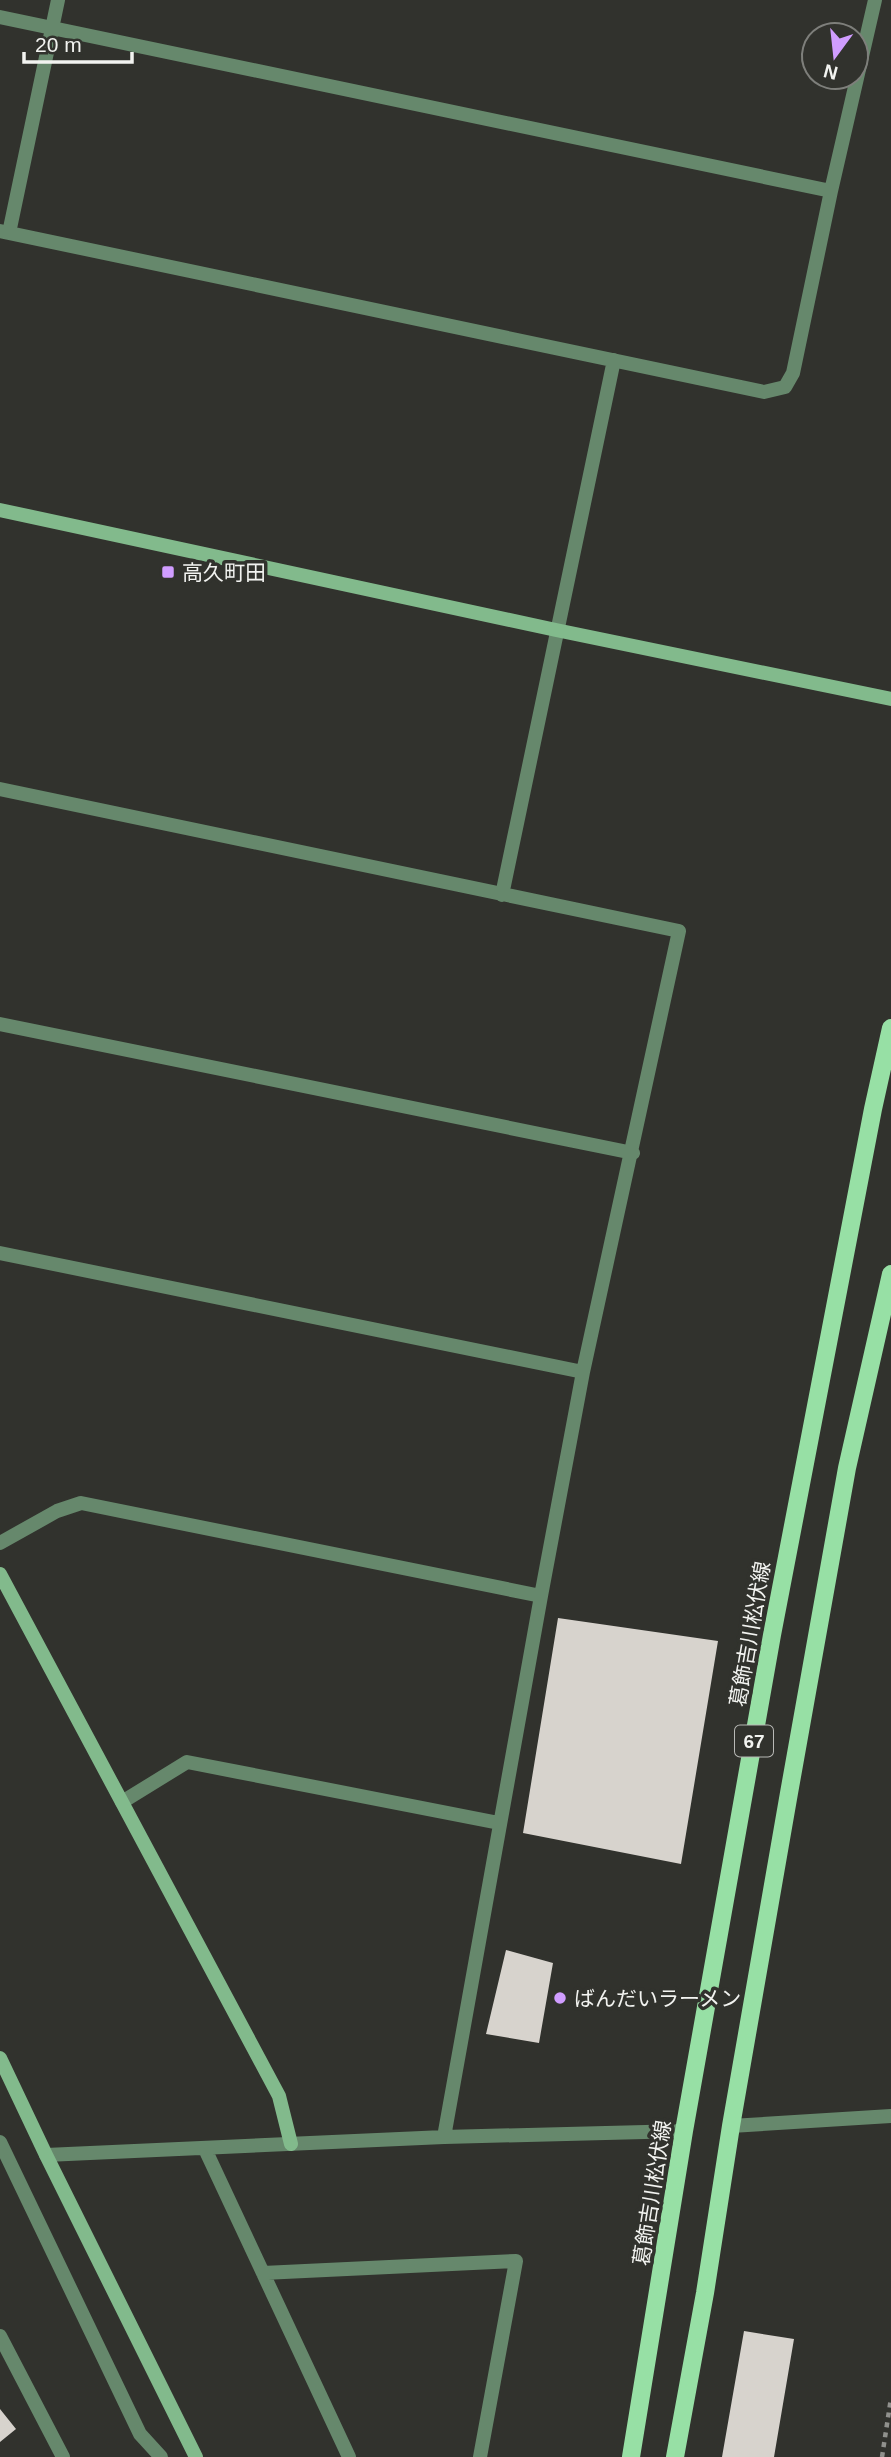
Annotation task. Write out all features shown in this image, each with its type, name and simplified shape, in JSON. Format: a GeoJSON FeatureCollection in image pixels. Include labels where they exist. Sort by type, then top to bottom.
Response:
{"type":"FeatureCollection","features":[{"type":"Feature","properties":{"kind":"main road","name":"葛飾吉川松伏線"},"geometry":{"type":"LineString","coordinates":[[631,2457],[684,2131],[776,1609],[891,1028]]}},
{"type":"Feature","properties":{"kind":"main road","name":"67"},"geometry":{"type":"LineString","coordinates":[[675,2457],[847,1468],[891,1274]]}},
{"type":"Feature","properties":{"kind":"street"},"geometry":{"type":"LineString","coordinates":[[58,0],[4,232],[764,392],[785,387],[793,373],[875,0]]}},
{"type":"Feature","properties":{"kind":"street"},"geometry":{"type":"LineString","coordinates":[[0,17],[831,191]]}},
{"type":"Feature","properties":{"kind":"street"},"geometry":{"type":"LineString","coordinates":[[502,895],[614,360]]}},
{"type":"Feature","properties":{"kind":"street"},"geometry":{"type":"LineString","coordinates":[[0,510],[891,699]]}},
{"type":"Feature","properties":{"kind":"street"},"geometry":{"type":"LineString","coordinates":[[0,789],[679,931],[633,1153],[583,1372],[444,2137]]}},
{"type":"Feature","properties":{"kind":"street"},"geometry":{"type":"LineString","coordinates":[[0,1024],[633,1153]]}},
{"type":"Feature","properties":{"kind":"street"},"geometry":{"type":"LineString","coordinates":[[0,1253],[583,1372]]}},
{"type":"Feature","properties":{"kind":"street"},"geometry":{"type":"LineString","coordinates":[[0,1543],[57,1511],[81,1503],[541,1596]]}},
{"type":"Feature","properties":{"kind":"street"},"geometry":{"type":"LineString","coordinates":[[0,1574],[279,2096],[291,2144]]}},
{"type":"Feature","properties":{"kind":"street"},"geometry":{"type":"LineString","coordinates":[[122,1802],[187,1762],[499,1823]]}},
{"type":"Feature","properties":{"kind":"street"},"geometry":{"type":"LineString","coordinates":[[0,2058],[196,2457]]}},
{"type":"Feature","properties":{"kind":"street"},"geometry":{"type":"LineString","coordinates":[[731,2126],[891,2116]]}},
{"type":"Feature","properties":{"kind":"street"},"geometry":{"type":"LineString","coordinates":[[46,2155],[444,2137],[684,2131]]}},
{"type":"Feature","properties":{"kind":"street"},"geometry":{"type":"LineString","coordinates":[[0,2142],[140,2434],[161,2457]]}},
{"type":"Feature","properties":{"kind":"street"},"geometry":{"type":"LineString","coordinates":[[205,2149],[349,2457]]}},
{"type":"Feature","properties":{"kind":"street"},"geometry":{"type":"LineString","coordinates":[[263,2273],[516,2261],[480,2457]]}},
{"type":"Feature","properties":{"kind":"street"},"geometry":{"type":"LineString","coordinates":[[0,2336],[63,2457]]}},
{"type":"Feature","properties":{"kind":"path"},"geometry":{"type":"LineString","coordinates":[[882,2457],[891,2398]]}},
{"type":"Feature","properties":{"kind":"building"},"geometry":{"type":"Polygon","coordinates":[[[558,1618],[718,1641],[681,1864],[523,1833],[558,1618]]]}},
{"type":"Feature","properties":{"kind":"building"},"geometry":{"type":"Polygon","coordinates":[[[506,1950],[553,1963],[539,2043],[486,2034],[506,1950]]]}},
{"type":"Feature","properties":{"kind":"building"},"geometry":{"type":"Polygon","coordinates":[[[744,2331],[794,2339],[774,2457],[722,2457],[744,2331]]]}},
{"type":"Feature","properties":{"kind":"building"},"geometry":{"type":"Polygon","coordinates":[[[0,2409],[16,2429],[0,2442],[0,2409]]]}},
{"type":"Feature","properties":{"kind":"place","name":"高久町田"},"geometry":{"type":"Point","coordinates":[168,572]}},
{"type":"Feature","properties":{"kind":"place","name":"ばんだいラーメン"},"geometry":{"type":"Point","coordinates":[560,1998]}}]}
